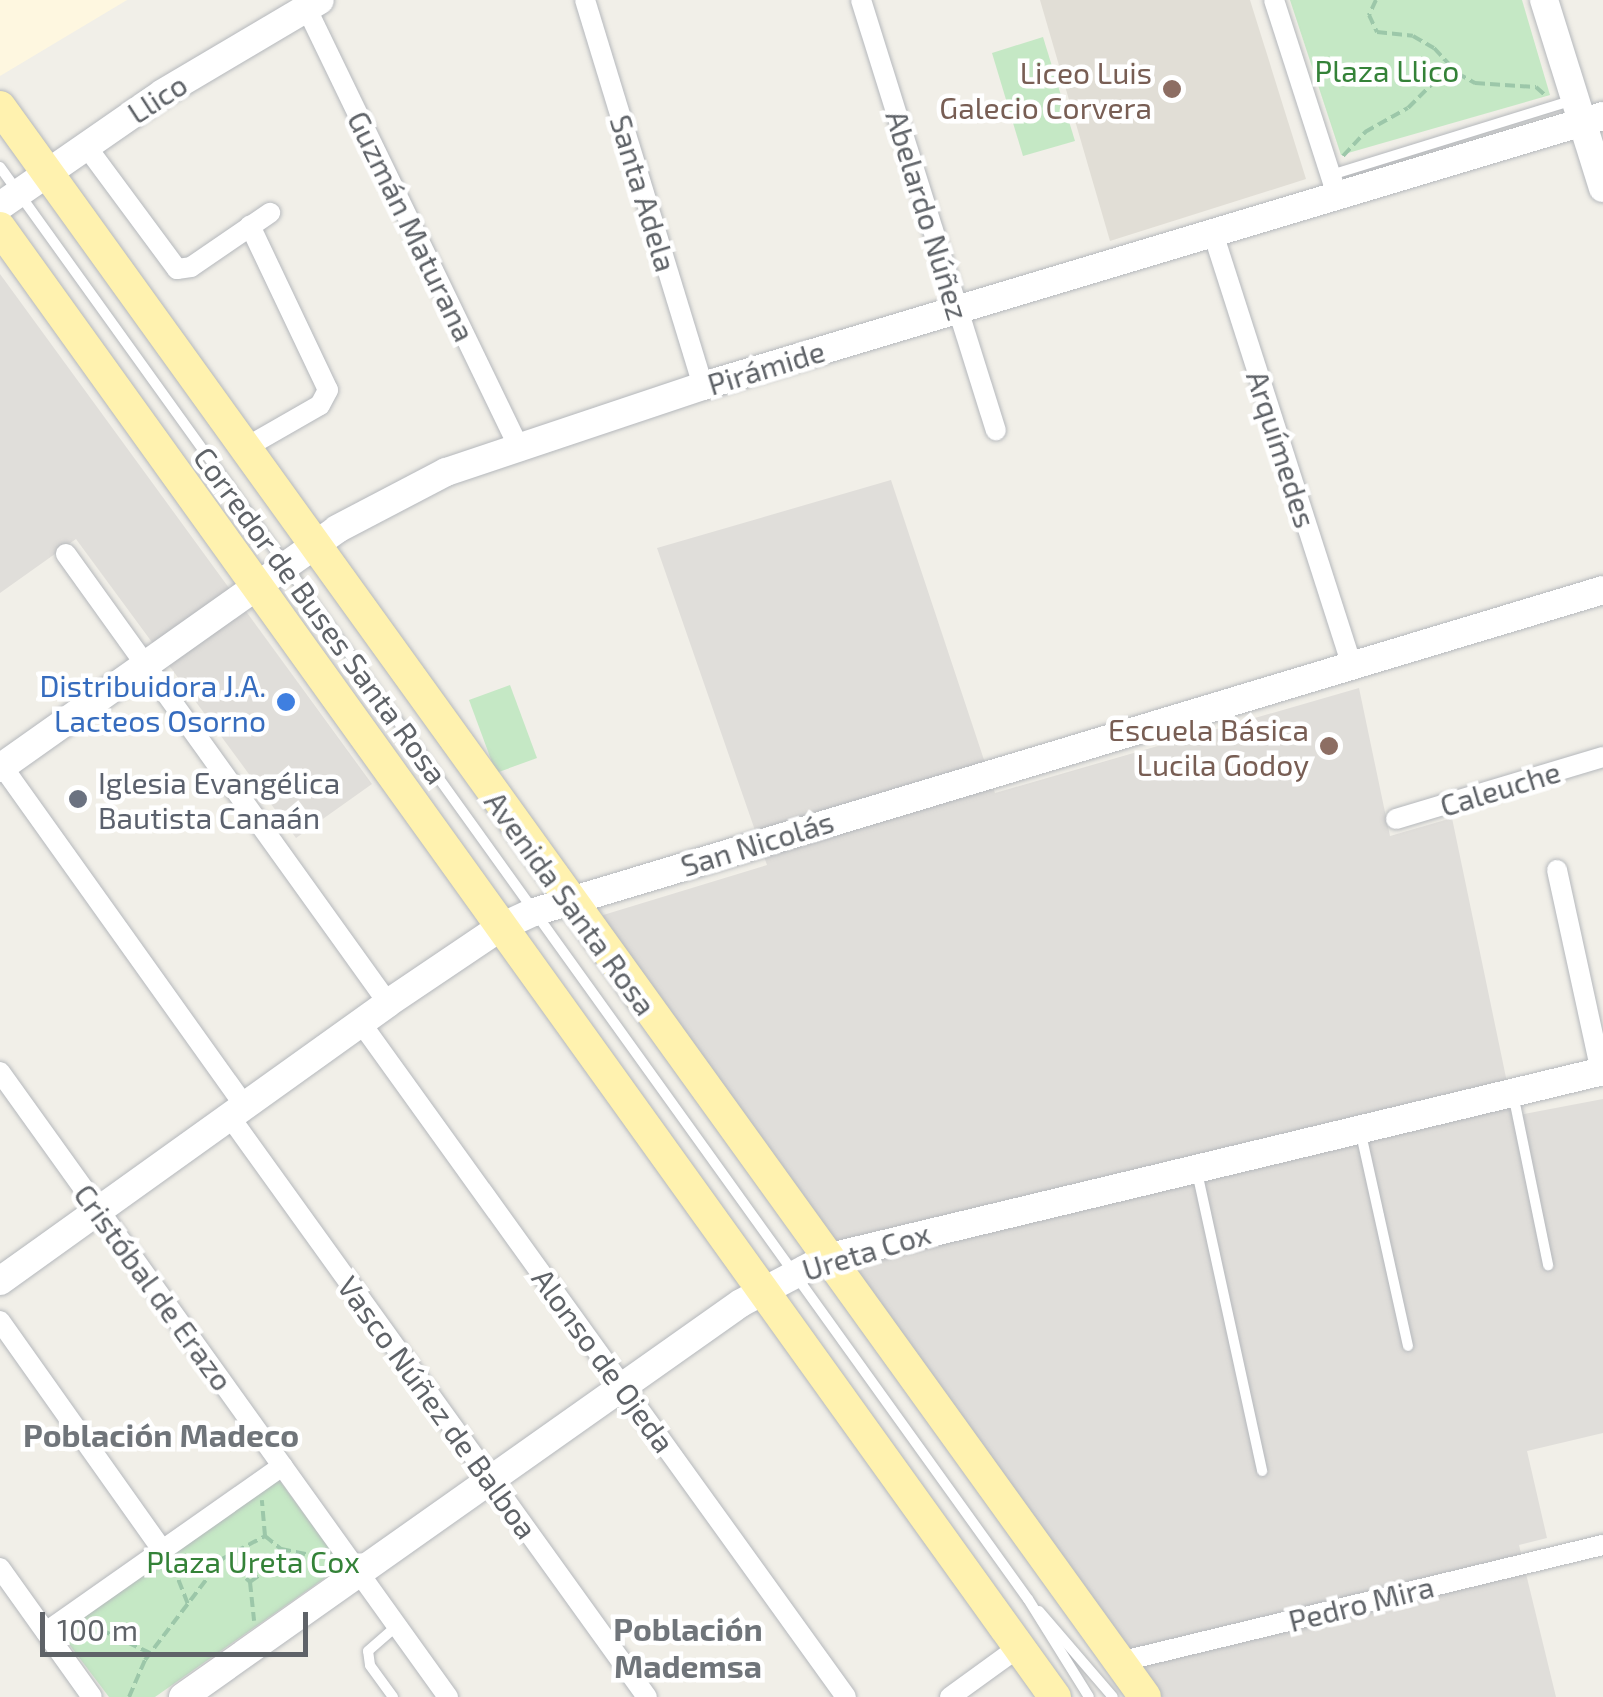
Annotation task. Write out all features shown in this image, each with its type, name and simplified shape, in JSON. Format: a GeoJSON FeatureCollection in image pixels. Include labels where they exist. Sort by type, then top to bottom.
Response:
{"type":"FeatureCollection","features":[{"type":"Feature","properties":{"kind":"main road","name":"Avenida Santa Rosa"},"geometry":{"type":"LineString","coordinates":[[0,107],[1145,1697]]}},
{"type":"Feature","properties":{"kind":"main road"},"geometry":{"type":"LineString","coordinates":[[0,228],[499,928],[1055,1697]]}},
{"type":"Feature","properties":{"kind":"street","name":"Santa Adela"},"geometry":{"type":"LineString","coordinates":[[584,0],[703,386]]}},
{"type":"Feature","properties":{"kind":"street","name":"Abelardo Núñez"},"geometry":{"type":"LineString","coordinates":[[862,0],[996,430]]}},
{"type":"Feature","properties":{"kind":"street"},"geometry":{"type":"LineString","coordinates":[[1274,0],[1334,178]]}},
{"type":"Feature","properties":{"kind":"street"},"geometry":{"type":"LineString","coordinates":[[1544,0],[1603,188]]}},
{"type":"Feature","properties":{"kind":"street","name":"Llico"},"geometry":{"type":"LineString","coordinates":[[9,200],[195,73],[313,4]]}},
{"type":"Feature","properties":{"kind":"street","name":"Guzmán Maturana"},"geometry":{"type":"LineString","coordinates":[[313,4],[517,444]]}},
{"type":"Feature","properties":{"kind":"street","name":"Pirámide"},"geometry":{"type":"LineString","coordinates":[[1,766],[314,544],[389,498],[517,444],[1213,233],[1334,178],[1577,109]]}},
{"type":"Feature","properties":{"kind":"street"},"geometry":{"type":"LineString","coordinates":[[86,146],[177,269],[191,267],[270,213]]}},
{"type":"Feature","properties":{"kind":"street"},"geometry":{"type":"LineString","coordinates":[[244,448],[320,405],[328,390],[250,226]]}},
{"type":"Feature","properties":{"kind":"street","name":"Arquímedes"},"geometry":{"type":"LineString","coordinates":[[1213,233],[1352,666]]}},
{"type":"Feature","properties":{"kind":"street"},"geometry":{"type":"LineString","coordinates":[[66,554],[388,1003]]}},
{"type":"Feature","properties":{"kind":"street","name":"San Nicolás"},"geometry":{"type":"LineString","coordinates":[[0,1282],[388,1003],[499,928],[534,912],[1603,590]]}},
{"type":"Feature","properties":{"kind":"street","name":"Caleuche"},"geometry":{"type":"LineString","coordinates":[[1396,819],[1603,757]]}},
{"type":"Feature","properties":{"kind":"street","name":"Vasco Núñez de Balboa"},"geometry":{"type":"LineString","coordinates":[[1,766],[490,1479],[646,1697]]}},
{"type":"Feature","properties":{"kind":"street"},"geometry":{"type":"LineString","coordinates":[[1557,870],[1602,1072]]}},
{"type":"Feature","properties":{"kind":"street","name":"Alonso de Ojeda"},"geometry":{"type":"LineString","coordinates":[[361,1023],[846,1697]]}},
{"type":"Feature","properties":{"kind":"street","name":"Cristóbal de Erazo"},"geometry":{"type":"LineString","coordinates":[[0,1072],[448,1697]]}},
{"type":"Feature","properties":{"kind":"street","name":"Ureta Cox"},"geometry":{"type":"LineString","coordinates":[[183,1697],[760,1290],[826,1258],[1196,1166],[1602,1072]]}},
{"type":"Feature","properties":{"kind":"street"},"geometry":{"type":"LineString","coordinates":[[0,1321],[162,1550]]}},
{"type":"Feature","properties":{"kind":"street"},"geometry":{"type":"LineString","coordinates":[[46,1632],[282,1466]]}},
{"type":"Feature","properties":{"kind":"street","name":"Pedro Mira"},"geometry":{"type":"LineString","coordinates":[[1120,1662],[1603,1545]]}},
{"type":"Feature","properties":{"kind":"street"},"geometry":{"type":"LineString","coordinates":[[0,1568],[92,1697]]}},
{"type":"Feature","properties":{"kind":"street"},"geometry":{"type":"LineString","coordinates":[[950,1697],[1019,1647]]}},
{"type":"Feature","properties":{"kind":"lane","name":"Corredor de Buses Santa Rosa"},"geometry":{"type":"LineString","coordinates":[[0,167],[9,200],[285,565],[1028,1600],[1089,1697]]}},
{"type":"Feature","properties":{"kind":"lane"},"geometry":{"type":"LineString","coordinates":[[1512,1092],[1548,1265]]}},
{"type":"Feature","properties":{"kind":"lane"},"geometry":{"type":"LineString","coordinates":[[1360,1128],[1408,1346]]}},
{"type":"Feature","properties":{"kind":"lane"},"geometry":{"type":"LineString","coordinates":[[1196,1166],[1262,1471]]}},
{"type":"Feature","properties":{"kind":"lane","name":"Corredor de Buses Santa Rosa"},"geometry":{"type":"LineString","coordinates":[[1028,1600],[1113,1697]]}},
{"type":"Feature","properties":{"kind":"lane"},"geometry":{"type":"LineString","coordinates":[[393,1697],[370,1665],[368,1651],[397,1626]]}},
{"type":"Feature","properties":{"kind":"path"},"geometry":{"type":"LineString","coordinates":[[1376,0],[1368,15],[1377,32],[1414,36],[1445,60],[1456,74],[1475,82],[1536,87],[1577,109]]}},
{"type":"Feature","properties":{"kind":"path"},"geometry":{"type":"LineString","coordinates":[[1334,178],[1365,132],[1408,108],[1440,76],[1445,60]]}},
{"type":"Feature","properties":{"kind":"path"},"geometry":{"type":"LineString","coordinates":[[130,1697],[150,1653],[188,1604],[231,1554],[265,1536],[261,1480]]}},
{"type":"Feature","properties":{"kind":"path"},"geometry":{"type":"LineString","coordinates":[[250,1582],[268,1569],[281,1548]]}},
{"type":"Feature","properties":{"kind":"path"},"geometry":{"type":"LineString","coordinates":[[162,1550],[188,1604]]}},
{"type":"Feature","properties":{"kind":"path"},"geometry":{"type":"LineString","coordinates":[[231,1554],[235,1568],[250,1582],[256,1613],[251,1649]]}},
{"type":"Feature","properties":{"kind":"path"},"geometry":{"type":"LineString","coordinates":[[74,1612],[114,1638],[150,1653]]}},
{"type":"Feature","properties":{"kind":"shaded area"},"geometry":{"type":"Polygon","coordinates":[[[0,0],[127,0],[0,76],[0,0]]]}},
{"type":"Feature","properties":{"kind":"shaded area","name":"Liceo Luis Galecio Corvera"},"geometry":{"type":"Polygon","coordinates":[[[1040,0],[1250,0],[1306,179],[1110,241],[1040,0]]]}},
{"type":"Feature","properties":{"kind":"shaded area"},"geometry":{"type":"Polygon","coordinates":[[[0,274],[372,784],[296,838],[76,539],[0,593],[0,274]]]}},
{"type":"Feature","properties":{"kind":"shaded area"},"geometry":{"type":"Polygon","coordinates":[[[891,480],[995,793],[1359,688],[1390,836],[1452,818],[1514,1116],[1603,1099],[1603,1433],[1527,1451],[1547,1538],[1519,1545],[1556,1697],[1162,1697],[600,916],[767,865],[657,548],[891,480]]]}},
{"type":"Feature","properties":{"kind":"green space","name":"Plaza Llico"},"geometry":{"type":"Polygon","coordinates":[[[1290,0],[1522,0],[1550,95],[1341,155],[1290,0]]]}},
{"type":"Feature","properties":{"kind":"green space"},"geometry":{"type":"Polygon","coordinates":[[[1043,37],[1075,141],[1023,156],[992,53],[1043,37]]]}},
{"type":"Feature","properties":{"kind":"green space"},"geometry":{"type":"Polygon","coordinates":[[[510,685],[537,758],[496,773],[469,700],[510,685]]]}},
{"type":"Feature","properties":{"kind":"green space","name":"Plaza Ureta Cox"},"geometry":{"type":"Polygon","coordinates":[[[277,1477],[342,1566],[155,1697],[109,1697],[59,1631],[277,1477]]]}},
{"type":"Feature","properties":{"kind":"place","name":"Liceo Luis Galecio Corvera"},"geometry":{"type":"Point","coordinates":[1172,89]}},
{"type":"Feature","properties":{"kind":"place","name":"Distribuidora J.A. Lacteos Osorno"},"geometry":{"type":"Point","coordinates":[286,702]}},
{"type":"Feature","properties":{"kind":"place","name":"Escuela Básica Lucila Godoy"},"geometry":{"type":"Point","coordinates":[1329,746]}},
{"type":"Feature","properties":{"kind":"place","name":"Iglesia Evangélica Bautista Canaán"},"geometry":{"type":"Point","coordinates":[78,799]}},
{"type":"Feature","properties":{"kind":"district","name":"Población Madeco"},"geometry":{"type":"Point","coordinates":[161,1434]}},
{"type":"Feature","properties":{"kind":"district","name":"Población Mademsa"},"geometry":{"type":"Point","coordinates":[688,1648]}}]}
